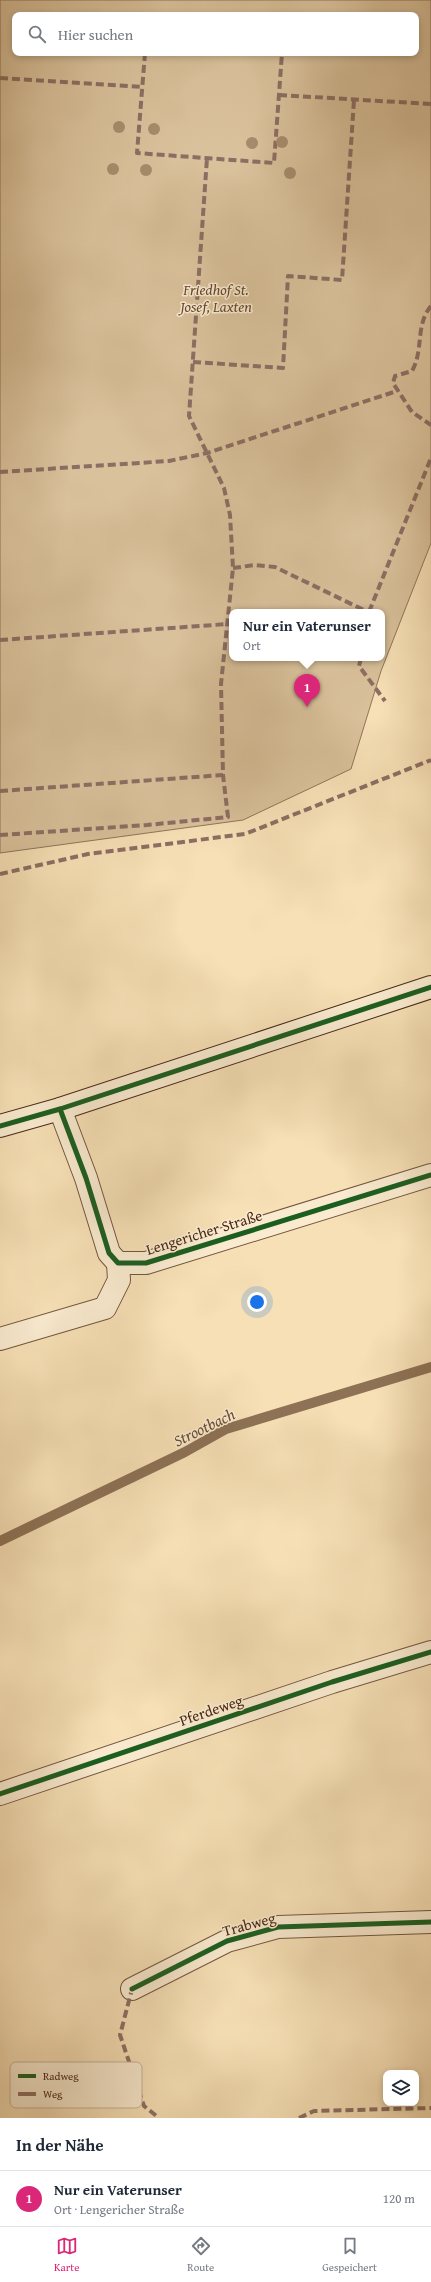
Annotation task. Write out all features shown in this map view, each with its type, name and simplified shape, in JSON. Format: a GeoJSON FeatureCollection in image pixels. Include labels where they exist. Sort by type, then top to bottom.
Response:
{"type":"FeatureCollection","features":[{"type":"Feature","properties":{"kind":"street"},"geometry":{"type":"LineString","coordinates":[[0,1126],[60,1109],[431,987]]}},
{"type":"Feature","properties":{"kind":"street"},"geometry":{"type":"LineString","coordinates":[[0,1339],[105,1308],[119,1280],[118,1263],[109,1253],[86,1178],[60,1109]]}},
{"type":"Feature","properties":{"kind":"street","name":"Lengericher Straße"},"geometry":{"type":"LineString","coordinates":[[118,1263],[146,1263],[431,1175]]}},
{"type":"Feature","properties":{"kind":"street","name":"Pferdeweg"},"geometry":{"type":"LineString","coordinates":[[0,1794],[332,1682],[431,1652]]}},
{"type":"Feature","properties":{"kind":"street","name":"Trabweg"},"geometry":{"type":"LineString","coordinates":[[132,1989],[227,1941],[278,1927],[431,1922]]}},
{"type":"Feature","properties":{"kind":"green space","name":"Friedhof St. Josef, Laxten"},"geometry":{"type":"Polygon","coordinates":[[[0,0],[431,0],[431,543],[385,661],[385,609],[229,609],[229,661],[385,661],[351,769],[243,820],[0,853],[0,0]]]}},
{"type":"Feature","properties":{"kind":"waterway","name":"Strootbach"},"geometry":{"type":"LineString","coordinates":[[0,1541],[185,1452],[226,1429],[431,1367]]}},
{"type":"Feature","properties":{"kind":"marked path"},"geometry":{"type":"LineString","coordinates":[[145,56],[137,153],[274,163],[282,56]]}},
{"type":"Feature","properties":{"kind":"marked path"},"geometry":{"type":"LineString","coordinates":[[0,78],[142,87]]}},
{"type":"Feature","properties":{"kind":"marked path"},"geometry":{"type":"LineString","coordinates":[[279,95],[431,104]]}},
{"type":"Feature","properties":{"kind":"marked path"},"geometry":{"type":"LineString","coordinates":[[193,362],[283,368],[288,276],[342,280],[354,100]]}},
{"type":"Feature","properties":{"kind":"marked path"},"geometry":{"type":"LineString","coordinates":[[0,835],[147,825],[228,817],[223,775],[221,684],[233,568],[230,515],[224,488],[189,416],[207,158]]}},
{"type":"Feature","properties":{"kind":"marked path"},"geometry":{"type":"LineString","coordinates":[[431,306],[423,321],[416,363],[412,371],[395,376],[393,383],[412,412],[431,425]]}},
{"type":"Feature","properties":{"kind":"marked path"},"geometry":{"type":"LineString","coordinates":[[0,472],[169,461],[207,453],[397,391]]}},
{"type":"Feature","properties":{"kind":"marked path"},"geometry":{"type":"LineString","coordinates":[[370,609],[431,458]]}},
{"type":"Feature","properties":{"kind":"marked path"},"geometry":{"type":"LineString","coordinates":[[233,568],[255,565],[275,567],[362,609]]}},
{"type":"Feature","properties":{"kind":"marked path"},"geometry":{"type":"LineString","coordinates":[[0,640],[228,624]]}},
{"type":"Feature","properties":{"kind":"marked path"},"geometry":{"type":"LineString","coordinates":[[360,661],[359,666],[385,701]]}},
{"type":"Feature","properties":{"kind":"marked path"},"geometry":{"type":"LineString","coordinates":[[0,874],[88,854],[245,834],[431,760]]}},
{"type":"Feature","properties":{"kind":"marked path"},"geometry":{"type":"LineString","coordinates":[[0,791],[223,775]]}},
{"type":"Feature","properties":{"kind":"marked path"},"geometry":{"type":"LineString","coordinates":[[129,2062],[120,2035],[132,1989],[134,1988]]}},
{"type":"Feature","properties":{"kind":"marked path"},"geometry":{"type":"LineString","coordinates":[[142,2100],[144,2106],[159,2118]]}},
{"type":"Feature","properties":{"kind":"marked path"},"geometry":{"type":"LineString","coordinates":[[299,2118],[314,2111],[431,2108]]}},
{"type":"Feature","properties":{"kind":"cycle path"},"geometry":{"type":"LineString","coordinates":[[0,1126],[60,1109],[431,987]]}},
{"type":"Feature","properties":{"kind":"cycle path"},"geometry":{"type":"LineString","coordinates":[[60,1109],[86,1178],[109,1253],[118,1263],[146,1263],[431,1175]]}},
{"type":"Feature","properties":{"kind":"cycle path"},"geometry":{"type":"LineString","coordinates":[[0,1794],[332,1682],[431,1652]]}},
{"type":"Feature","properties":{"kind":"cycle path"},"geometry":{"type":"LineString","coordinates":[[132,1989],[227,1941],[278,1927],[431,1922]]}},
{"type":"Feature","properties":{"kind":"place","name":"Nur ein Vaterunser"},"geometry":{"type":"Point","coordinates":[307,707]}}]}
